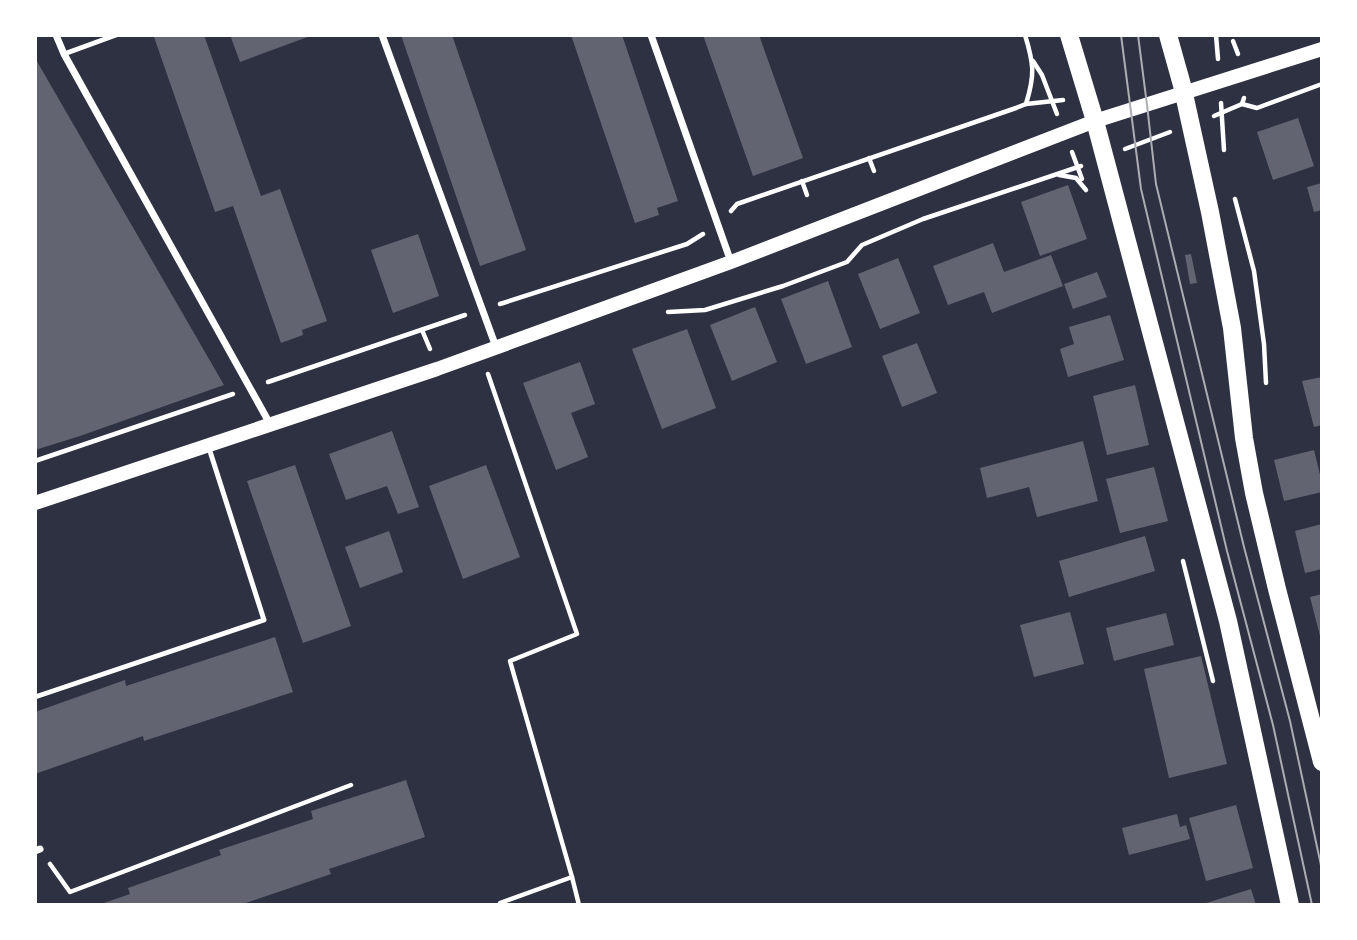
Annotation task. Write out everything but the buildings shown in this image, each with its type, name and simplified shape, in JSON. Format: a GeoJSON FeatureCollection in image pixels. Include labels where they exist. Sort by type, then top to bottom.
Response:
{"type":"FeatureCollection","features":[{"type":"Feature","properties":{"kind":"main road"},"geometry":{"type":"LineString","coordinates":[[1069,35],[1095,121],[1228,621],[1290,905]]}},
{"type":"Feature","properties":{"kind":"main road"},"geometry":{"type":"LineString","coordinates":[[1168,35],[1184,93],[1210,212],[1232,328],[1244,438],[1254,493],[1322,762]]}},
{"type":"Feature","properties":{"kind":"main road"},"geometry":{"type":"LineString","coordinates":[[35,503],[496,348],[731,262],[1095,121],[1322,48]]}},
{"type":"Feature","properties":{"kind":"street"},"geometry":{"type":"LineString","coordinates":[[55,35],[270,425]]}},
{"type":"Feature","properties":{"kind":"street"},"geometry":{"type":"LineString","coordinates":[[382,35],[496,348]]}},
{"type":"Feature","properties":{"kind":"street"},"geometry":{"type":"LineString","coordinates":[[651,35],[731,262]]}},
{"type":"Feature","properties":{"kind":"lane"},"geometry":{"type":"LineString","coordinates":[[64,54],[116,35]]}},
{"type":"Feature","properties":{"kind":"lane"},"geometry":{"type":"LineString","coordinates":[[35,697],[264,620],[208,445]]}},
{"type":"Feature","properties":{"kind":"path"},"geometry":{"type":"LineString","coordinates":[[35,461],[482,310],[687,244],[719,225],[737,204],[1026,104],[1032,84],[1033,61],[1025,35]]}},
{"type":"Feature","properties":{"kind":"path"},"geometry":{"type":"LineString","coordinates":[[1216,35],[1224,153]]}},
{"type":"Feature","properties":{"kind":"path"},"geometry":{"type":"LineString","coordinates":[[1242,104],[1257,108],[1322,84]]}},
{"type":"Feature","properties":{"kind":"path"},"geometry":{"type":"LineString","coordinates":[[869,158],[874,171]]}},
{"type":"Feature","properties":{"kind":"path"},"geometry":{"type":"LineString","coordinates":[[1058,175],[1076,178],[1085,188],[1087,195]]}},
{"type":"Feature","properties":{"kind":"path"},"geometry":{"type":"LineString","coordinates":[[802,181],[807,195]]}},
{"type":"Feature","properties":{"kind":"path"},"geometry":{"type":"LineString","coordinates":[[1232,194],[1254,271],[1264,344],[1266,389]]}},
{"type":"Feature","properties":{"kind":"path"},"geometry":{"type":"LineString","coordinates":[[842,255],[847,262]]}},
{"type":"Feature","properties":{"kind":"path"},"geometry":{"type":"LineString","coordinates":[[780,277],[783,286]]}},
{"type":"Feature","properties":{"kind":"path"},"geometry":{"type":"LineString","coordinates":[[488,373],[577,634],[510,661],[579,905]]}},
{"type":"Feature","properties":{"kind":"path"},"geometry":{"type":"LineString","coordinates":[[1183,559],[1216,692]]}},
{"type":"Feature","properties":{"kind":"path"},"geometry":{"type":"LineString","coordinates":[[37,850],[71,892],[351,785]]}},
{"type":"Feature","properties":{"kind":"path"},"geometry":{"type":"LineString","coordinates":[[500,905],[572,877]]}},
{"type":"Feature","properties":{"kind":"tram line"},"geometry":{"type":"LineString","coordinates":[[1121,35],[1141,189],[1227,551],[1273,725],[1312,905]]}},
{"type":"Feature","properties":{"kind":"tram line"},"geometry":{"type":"LineString","coordinates":[[1138,35],[1156,184],[1244,547],[1290,721],[1322,870]]}}]}
